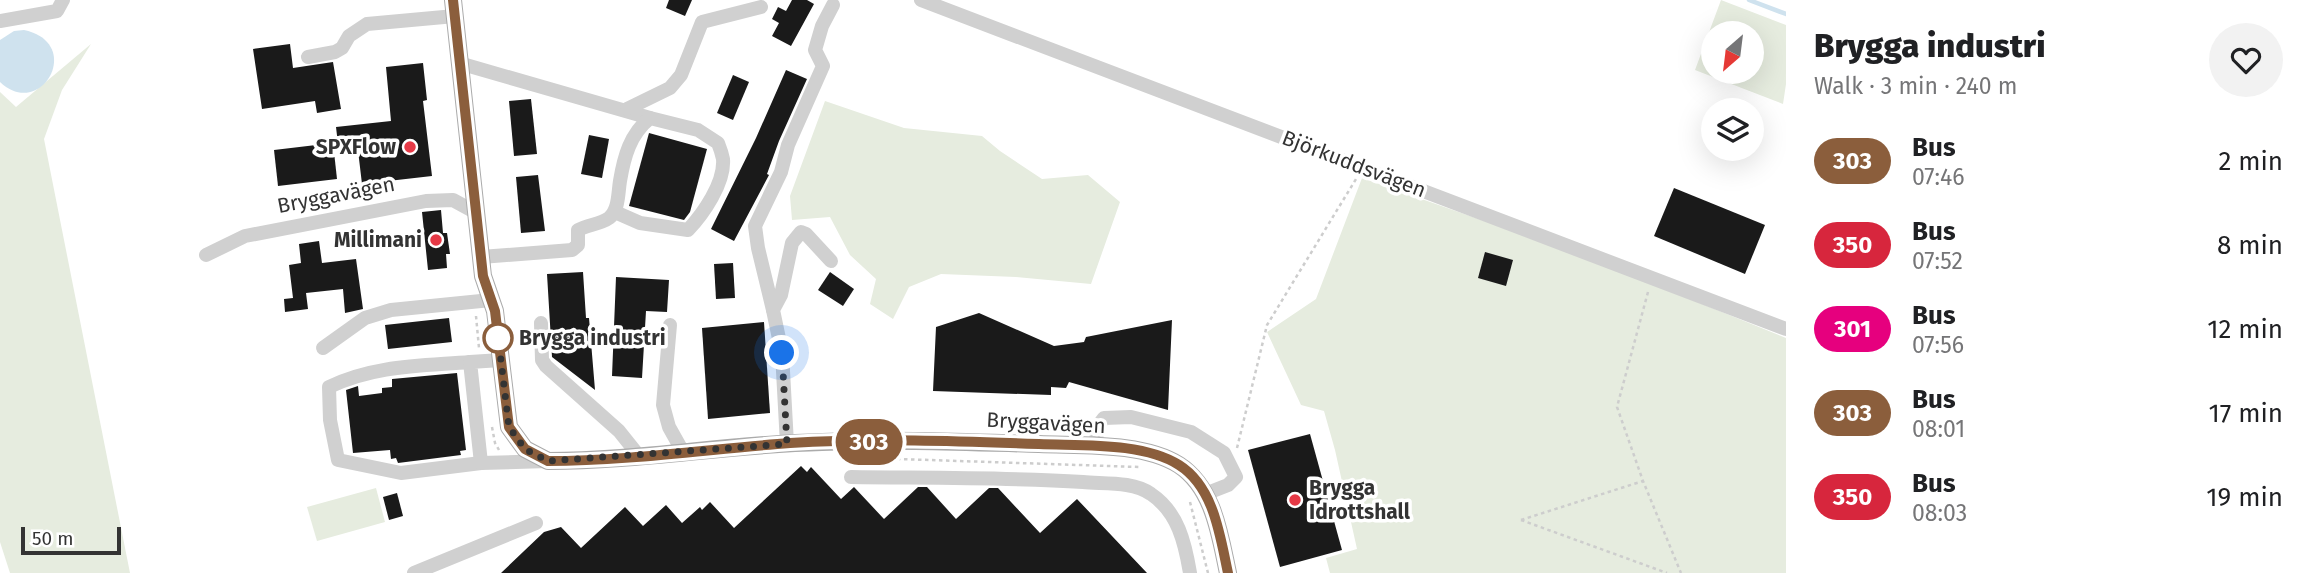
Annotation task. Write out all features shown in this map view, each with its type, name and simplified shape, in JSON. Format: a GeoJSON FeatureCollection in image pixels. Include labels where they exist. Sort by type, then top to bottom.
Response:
{"type":"FeatureCollection","features":[{"type":"Feature","properties":{"kind":"main road"},"geometry":{"type":"LineString","coordinates":[[454,8],[483,276],[483,301],[495,311],[509,427],[525,449],[548,461]]}},
{"type":"Feature","properties":{"kind":"main road","name":"Bryggavägen"},"geometry":{"type":"LineString","coordinates":[[548,461],[787,444],[959,442],[1095,447],[1136,450],[1160,456],[1179,465],[1195,488]]}},
{"type":"Feature","properties":{"kind":"main road"},"geometry":{"type":"LineString","coordinates":[[1195,488],[1212,510],[1228,573]]}},
{"type":"Feature","properties":{"kind":"street"},"geometry":{"type":"LineString","coordinates":[[0,21],[57,11],[63,0]]}},
{"type":"Feature","properties":{"kind":"street","name":"Björkuddsvägen"},"geometry":{"type":"LineString","coordinates":[[921,0],[1786,329]]}},
{"type":"Feature","properties":{"kind":"street"},"geometry":{"type":"LineString","coordinates":[[787,444],[782,353],[755,226],[781,172],[788,145],[823,66],[815,50],[832,5]]}},
{"type":"Feature","properties":{"kind":"street"},"geometry":{"type":"LineString","coordinates":[[626,109],[670,88],[681,75],[702,22],[761,6]]}},
{"type":"Feature","properties":{"kind":"street"},"geometry":{"type":"LineString","coordinates":[[308,57],[335,52],[342,48],[349,36],[367,24],[454,8]]}},
{"type":"Feature","properties":{"kind":"street"},"geometry":{"type":"LineString","coordinates":[[459,62],[698,130],[718,143],[723,161],[716,190],[703,214],[688,230],[640,223],[615,212]]}},
{"type":"Feature","properties":{"kind":"street"},"geometry":{"type":"LineString","coordinates":[[481,257],[572,250],[578,245],[578,230],[606,220],[615,212],[631,141],[639,127],[650,118]]}},
{"type":"Feature","properties":{"kind":"street","name":"Bryggavägen"},"geometry":{"type":"LineString","coordinates":[[206,255],[245,236],[426,201],[453,200],[475,212]]}},
{"type":"Feature","properties":{"kind":"street"},"geometry":{"type":"LineString","coordinates":[[773,310],[781,295],[792,243],[797,235],[801,232],[806,234],[831,261]]}},
{"type":"Feature","properties":{"kind":"street"},"geometry":{"type":"LineString","coordinates":[[323,348],[365,318],[391,310],[483,301]]}},
{"type":"Feature","properties":{"kind":"street"},"geometry":{"type":"LineString","coordinates":[[541,323],[542,360],[546,366],[620,431],[639,456]]}},
{"type":"Feature","properties":{"kind":"street"},"geometry":{"type":"LineString","coordinates":[[670,326],[663,405],[669,427],[683,452]]}},
{"type":"Feature","properties":{"kind":"street","name":"Bryggavägen"},"geometry":{"type":"LineString","coordinates":[[501,360],[374,370],[349,377],[329,387],[330,419],[338,460],[401,473],[481,463],[548,461]]}},
{"type":"Feature","properties":{"kind":"street"},"geometry":{"type":"LineString","coordinates":[[476,362],[481,463]]}},
{"type":"Feature","properties":{"kind":"street"},"geometry":{"type":"LineString","coordinates":[[1095,447],[1098,426],[1104,418],[1131,416],[1191,432],[1224,453],[1236,477],[1228,485],[1195,488]]}},
{"type":"Feature","properties":{"kind":"street"},"geometry":{"type":"LineString","coordinates":[[851,477],[1045,479],[1127,485],[1150,493],[1170,512],[1183,534],[1190,573]]}},
{"type":"Feature","properties":{"kind":"street"},"geometry":{"type":"LineString","coordinates":[[414,573],[536,523]]}},
{"type":"Feature","properties":{"kind":"path"},"geometry":{"type":"LineString","coordinates":[[1227,460],[1234,456],[1241,436],[1267,325],[1342,205],[1362,167]]}},
{"type":"Feature","properties":{"kind":"path"},"geometry":{"type":"LineString","coordinates":[[1653,277],[1617,407],[1643,481],[1681,573]]}},
{"type":"Feature","properties":{"kind":"path"},"geometry":{"type":"LineString","coordinates":[[476,362],[483,301]]}},
{"type":"Feature","properties":{"kind":"path"},"geometry":{"type":"LineString","coordinates":[[490,416],[495,443],[507,463]]}},
{"type":"Feature","properties":{"kind":"path"},"geometry":{"type":"LineString","coordinates":[[860,457],[1146,468]]}},
{"type":"Feature","properties":{"kind":"path"},"geometry":{"type":"LineString","coordinates":[[1643,481],[1521,520],[1667,573]]}},
{"type":"Feature","properties":{"kind":"path"},"geometry":{"type":"LineString","coordinates":[[1195,488],[1191,503],[1208,573]]}},
{"type":"Feature","properties":{"kind":"shaded area"},"geometry":{"type":"Polygon","coordinates":[[[1721,0],[1786,25],[1786,84],[1783,104],[1731,84],[1764,84],[1764,21],[1713,21],[1721,0]]]}},
{"type":"Feature","properties":{"kind":"shaded area"},"geometry":{"type":"Polygon","coordinates":[[[91,44],[62,90],[44,139],[130,573],[10,573],[0,542],[0,92],[16,107],[91,44]]]}},
{"type":"Feature","properties":{"kind":"shaded area"},"geometry":{"type":"Polygon","coordinates":[[[1701,54],[1701,72],[1695,70],[1701,54]]]}},
{"type":"Feature","properties":{"kind":"shaded area"},"geometry":{"type":"Polygon","coordinates":[[[825,101],[904,128],[982,136],[1042,179],[1088,175],[1120,202],[1091,284],[941,274],[909,287],[893,319],[870,304],[876,279],[850,255],[830,217],[792,220],[790,196],[825,101]]]}},
{"type":"Feature","properties":{"kind":"shaded area"},"geometry":{"type":"Polygon","coordinates":[[[1362,178],[1586,257],[1786,338],[1786,573],[1330,573],[1326,558],[1357,549],[1335,450],[1324,411],[1301,405],[1267,332],[1316,299],[1362,178]]]}},
{"type":"Feature","properties":{"kind":"shaded area"},"geometry":{"type":"Polygon","coordinates":[[[376,488],[385,522],[317,541],[307,507],[376,488]]]}},
{"type":"Feature","properties":{"kind":"water"},"geometry":{"type":"Polygon","coordinates":[[[24,30],[42,38],[52,49],[54,62],[50,76],[42,86],[30,92],[15,91],[0,82],[0,40],[14,31],[24,30]]]}},
{"type":"Feature","properties":{"kind":"building"},"geometry":{"type":"Polygon","coordinates":[[[669,0],[692,0],[685,16],[666,8],[669,0]]]}},
{"type":"Feature","properties":{"kind":"building"},"geometry":{"type":"Polygon","coordinates":[[[792,0],[807,0],[814,4],[791,46],[772,36],[779,23],[772,19],[778,7],[786,11],[792,0]]]}},
{"type":"Feature","properties":{"kind":"building"},"geometry":{"type":"Polygon","coordinates":[[[290,44],[293,68],[333,62],[341,109],[317,113],[315,101],[262,109],[253,49],[290,44]]]}},
{"type":"Feature","properties":{"kind":"building"},"geometry":{"type":"Polygon","coordinates":[[[423,63],[427,100],[423,101],[432,176],[362,184],[357,142],[338,144],[336,127],[391,121],[386,67],[423,63]]]}},
{"type":"Feature","properties":{"kind":"building"},"geometry":{"type":"Polygon","coordinates":[[[786,70],[807,79],[779,141],[767,174],[769,175],[734,241],[711,229],[786,70]]]}},
{"type":"Feature","properties":{"kind":"building"},"geometry":{"type":"Polygon","coordinates":[[[733,75],[749,82],[733,120],[717,113],[733,75]]]}},
{"type":"Feature","properties":{"kind":"building"},"geometry":{"type":"Polygon","coordinates":[[[531,99],[537,154],[514,156],[509,101],[531,99]]]}},
{"type":"Feature","properties":{"kind":"building"},"geometry":{"type":"Polygon","coordinates":[[[649,133],[707,149],[690,212],[684,220],[629,206],[649,133]]]}},
{"type":"Feature","properties":{"kind":"building"},"geometry":{"type":"Polygon","coordinates":[[[589,135],[609,139],[602,178],[581,174],[589,135]]]}},
{"type":"Feature","properties":{"kind":"building"},"geometry":{"type":"Polygon","coordinates":[[[333,143],[337,179],[278,186],[274,150],[333,143]]]}},
{"type":"Feature","properties":{"kind":"building"},"geometry":{"type":"Polygon","coordinates":[[[538,175],[545,231],[521,233],[516,177],[538,175]]]}},
{"type":"Feature","properties":{"kind":"building"},"geometry":{"type":"Polygon","coordinates":[[[1674,188],[1765,225],[1745,274],[1654,236],[1674,188]]]}},
{"type":"Feature","properties":{"kind":"building"},"geometry":{"type":"Polygon","coordinates":[[[441,210],[443,233],[447,233],[450,254],[446,254],[447,268],[428,270],[422,212],[441,210]]]}},
{"type":"Feature","properties":{"kind":"building"},"geometry":{"type":"Polygon","coordinates":[[[319,241],[322,263],[356,259],[363,309],[345,313],[343,289],[306,293],[308,309],[285,312],[284,299],[293,298],[289,265],[301,263],[299,244],[319,241]]]}},
{"type":"Feature","properties":{"kind":"building"},"geometry":{"type":"Polygon","coordinates":[[[1485,252],[1513,260],[1506,286],[1478,278],[1485,252]]]}},
{"type":"Feature","properties":{"kind":"building"},"geometry":{"type":"Polygon","coordinates":[[[733,263],[735,298],[716,299],[714,264],[733,263]]]}},
{"type":"Feature","properties":{"kind":"building"},"geometry":{"type":"Polygon","coordinates":[[[583,272],[595,390],[552,357],[547,274],[583,272]]]}},
{"type":"Feature","properties":{"kind":"building"},"geometry":{"type":"Polygon","coordinates":[[[830,272],[854,289],[843,306],[818,290],[830,272]]]}},
{"type":"Feature","properties":{"kind":"building"},"geometry":{"type":"Polygon","coordinates":[[[616,277],[669,280],[667,312],[646,311],[642,378],[612,376],[616,277]]]}},
{"type":"Feature","properties":{"kind":"building"},"geometry":{"type":"Polygon","coordinates":[[[979,313],[1054,346],[1084,342],[1086,337],[1172,320],[1168,410],[1069,382],[1066,388],[1051,387],[1051,395],[933,391],[936,327],[979,313]]]}},
{"type":"Feature","properties":{"kind":"building"},"geometry":{"type":"Polygon","coordinates":[[[449,318],[452,342],[388,349],[385,325],[449,318]]]}},
{"type":"Feature","properties":{"kind":"building"},"geometry":{"type":"Polygon","coordinates":[[[764,322],[770,413],[708,419],[702,328],[764,322]]]}},
{"type":"Feature","properties":{"kind":"building"},"geometry":{"type":"Polygon","coordinates":[[[457,373],[466,450],[460,451],[461,455],[398,463],[396,458],[391,459],[390,450],[353,453],[346,390],[358,386],[359,396],[382,393],[382,388],[392,387],[392,379],[457,373]]]}},
{"type":"Feature","properties":{"kind":"building","name":"Brygga Idrottshall"},"geometry":{"type":"Polygon","coordinates":[[[1310,434],[1342,550],[1280,567],[1248,450],[1310,434]]]}},
{"type":"Feature","properties":{"kind":"building"},"geometry":{"type":"Polygon","coordinates":[[[801,466],[807,472],[811,467],[841,499],[854,487],[884,519],[918,487],[927,487],[956,519],[989,488],[998,488],[1040,533],[1077,499],[1147,573],[501,573],[544,532],[561,527],[581,548],[625,507],[643,526],[666,505],[682,523],[710,502],[734,528],[801,466]]]}},
{"type":"Feature","properties":{"kind":"building"},"geometry":{"type":"Polygon","coordinates":[[[397,493],[403,516],[389,520],[383,497],[397,493]]]}},
{"type":"Feature","properties":{"kind":"waterway"},"geometry":{"type":"LineString","coordinates":[[1749,0],[1786,14]]}},
{"type":"Feature","properties":{"kind":"bus line","name":"303"},"geometry":{"type":"LineString","coordinates":[[453,0],[483,276],[495,311],[509,427],[517,440],[534,456],[548,461],[566,461],[822,442],[959,442],[1136,450],[1160,456],[1179,465],[1197,481],[1212,510],[1228,573]]}},
{"type":"Feature","properties":{"kind":"place","name":"SPXFlow"},"geometry":{"type":"Point","coordinates":[410,147]}},
{"type":"Feature","properties":{"kind":"place","name":"Millimani"},"geometry":{"type":"Point","coordinates":[436,240]}},
{"type":"Feature","properties":{"kind":"place","name":"Brygga industri"},"geometry":{"type":"Point","coordinates":[498,338]}},
{"type":"Feature","properties":{"kind":"place","name":"Brygga Idrottshall"},"geometry":{"type":"Point","coordinates":[1295,500]}},
{"type":"Feature","properties":{"kind":"route"},"geometry":{"type":"LineString","coordinates":[[498,338],[509,427],[525,449],[548,461],[787,444],[782,353]]}}]}
